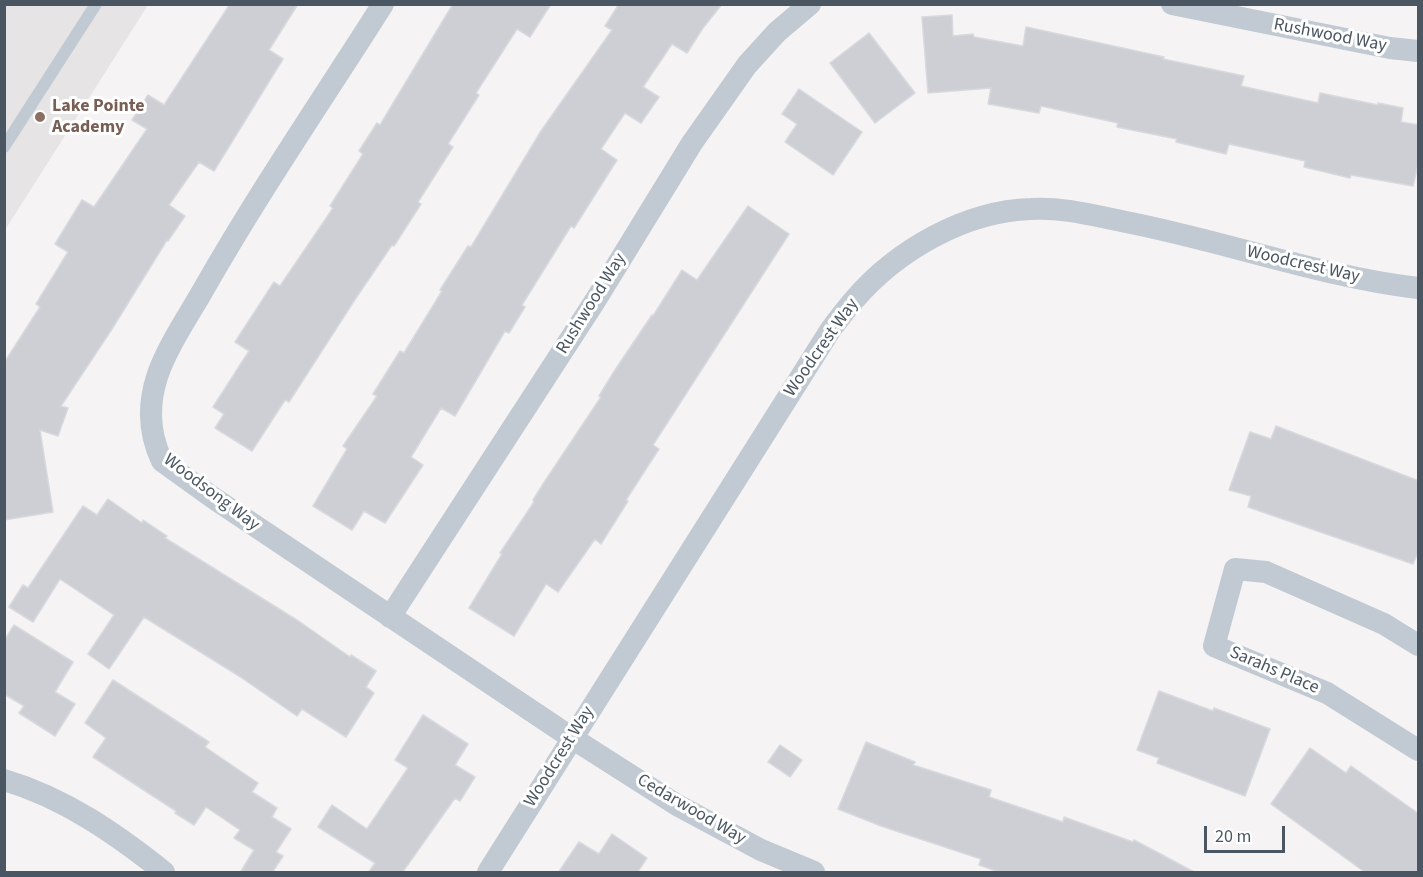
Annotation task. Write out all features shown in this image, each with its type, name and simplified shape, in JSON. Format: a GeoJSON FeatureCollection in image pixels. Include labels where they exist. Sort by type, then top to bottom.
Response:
{"type":"FeatureCollection","features":[{"type":"Feature","properties":{"kind":"street","name":"Woodsong Way"},"geometry":{"type":"LineString","coordinates":[[383,4],[229,245],[173,344],[157,375],[151,413],[154,440],[162,461],[212,497],[572,738]]}},
{"type":"Feature","properties":{"kind":"street","name":"Rushwood Way"},"geometry":{"type":"LineString","coordinates":[[390,617],[595,301],[692,144],[747,65],[777,32],[810,4]]}},
{"type":"Feature","properties":{"kind":"street","name":"Rushwood Way"},"geometry":{"type":"LineString","coordinates":[[1172,4],[1390,48],[1419,51]]}},
{"type":"Feature","properties":{"kind":"street","name":"Woodcrest Way"},"geometry":{"type":"LineString","coordinates":[[488,873],[831,329],[854,299],[891,264],[927,241],[960,225],[1006,211],[1033,208],[1069,211],[1156,228],[1249,253],[1383,284],[1419,288]]}},
{"type":"Feature","properties":{"kind":"street","name":"Sarahs Place"},"geometry":{"type":"LineString","coordinates":[[1419,645],[1384,624],[1266,572],[1235,569],[1214,646],[1327,693],[1419,750]]}},
{"type":"Feature","properties":{"kind":"street","name":"Cedarwood Way"},"geometry":{"type":"LineString","coordinates":[[572,738],[677,805],[761,850],[814,873]]}},
{"type":"Feature","properties":{"kind":"street"},"geometry":{"type":"LineString","coordinates":[[4,780],[48,796],[83,814],[165,873]]}},
{"type":"Feature","properties":{"kind":"lane"},"geometry":{"type":"LineString","coordinates":[[4,147],[96,4]]}},
{"type":"Feature","properties":{"kind":"shaded area","name":"Lake Pointe Academy"},"geometry":{"type":"Polygon","coordinates":[[[5,5],[148,5],[5,230],[5,5]]]}},
{"type":"Feature","properties":{"kind":"building"},"geometry":{"type":"Polygon","coordinates":[[[230,4],[298,4],[269,50],[283,59],[214,171],[199,162],[169,205],[185,216],[167,240],[61,406],[68,408],[58,436],[40,430],[53,512],[4,520],[4,363],[40,307],[36,304],[68,252],[55,244],[82,200],[94,207],[147,129],[132,120],[148,95],[164,105],[230,4]]]}},
{"type":"Feature","properties":{"kind":"building"},"geometry":{"type":"Polygon","coordinates":[[[453,4],[551,4],[530,37],[517,29],[476,93],[479,95],[448,144],[453,147],[418,202],[421,204],[354,301],[289,402],[285,400],[252,451],[215,428],[224,414],[213,407],[249,351],[235,342],[274,282],[280,286],[333,208],[330,206],[363,154],[359,151],[377,123],[380,125],[453,4]]]}},
{"type":"Feature","properties":{"kind":"building"},"geometry":{"type":"Polygon","coordinates":[[[619,4],[722,4],[687,53],[672,44],[643,87],[659,97],[641,123],[625,113],[601,149],[617,160],[574,228],[571,226],[522,305],[525,307],[509,333],[505,331],[455,416],[441,408],[411,457],[423,465],[385,523],[364,511],[352,530],[313,506],[347,449],[343,446],[377,396],[373,394],[400,351],[404,353],[442,291],[440,290],[468,246],[471,247],[541,131],[612,30],[605,26],[619,4]]]}},
{"type":"Feature","properties":{"kind":"building"},"geometry":{"type":"Polygon","coordinates":[[[952,15],[953,36],[973,34],[974,37],[1023,46],[1026,27],[1244,76],[1241,86],[1318,103],[1320,93],[1403,108],[1401,122],[1419,125],[1419,160],[1413,186],[1351,175],[1350,178],[1304,167],[1305,161],[1229,144],[1226,154],[1176,142],[1177,139],[1117,127],[1118,123],[1041,106],[1039,113],[988,104],[991,88],[928,93],[922,17],[952,15]]]}},
{"type":"Feature","properties":{"kind":"building"},"geometry":{"type":"Polygon","coordinates":[[[869,33],[915,93],[875,123],[830,63],[869,33]]]}},
{"type":"Feature","properties":{"kind":"building"},"geometry":{"type":"Polygon","coordinates":[[[799,89],[862,132],[833,175],[785,142],[797,124],[782,114],[799,89]]]}},
{"type":"Feature","properties":{"kind":"building"},"geometry":{"type":"Polygon","coordinates":[[[748,206],[789,234],[653,445],[659,449],[601,544],[595,539],[558,592],[546,584],[514,636],[469,608],[502,554],[500,553],[534,502],[533,500],[601,397],[599,396],[615,370],[682,270],[697,280],[748,206]]]}},
{"type":"Feature","properties":{"kind":"building"},"geometry":{"type":"Polygon","coordinates":[[[1276,426],[1419,481],[1419,550],[1413,564],[1248,507],[1251,496],[1229,490],[1250,432],[1271,439],[1276,426]]]}},
{"type":"Feature","properties":{"kind":"building"},"geometry":{"type":"Polygon","coordinates":[[[108,499],[142,523],[143,520],[167,536],[165,538],[300,622],[350,657],[351,655],[376,671],[366,687],[374,693],[346,737],[302,709],[297,716],[239,676],[144,617],[109,669],[88,654],[114,615],[60,579],[33,622],[9,607],[23,585],[28,588],[83,506],[97,515],[108,499]]]}},
{"type":"Feature","properties":{"kind":"building"},"geometry":{"type":"Polygon","coordinates":[[[14,625],[73,662],[55,692],[75,704],[55,736],[19,713],[24,706],[4,694],[4,641],[14,625]]]}},
{"type":"Feature","properties":{"kind":"building"},"geometry":{"type":"Polygon","coordinates":[[[113,680],[209,742],[205,747],[258,783],[252,792],[277,808],[272,817],[291,829],[276,852],[283,856],[272,873],[240,873],[254,850],[234,838],[240,830],[206,807],[194,825],[93,757],[106,738],[85,723],[113,680]]]}},
{"type":"Feature","properties":{"kind":"building"},"geometry":{"type":"Polygon","coordinates":[[[1159,691],[1270,729],[1245,796],[1157,763],[1159,758],[1137,750],[1159,691]]]}},
{"type":"Feature","properties":{"kind":"building"},"geometry":{"type":"Polygon","coordinates":[[[423,715],[468,744],[455,765],[475,777],[460,801],[455,798],[402,873],[368,873],[375,863],[318,827],[332,805],[367,829],[408,768],[395,760],[423,715]]]}},
{"type":"Feature","properties":{"kind":"building"},"geometry":{"type":"Polygon","coordinates":[[[866,742],[915,762],[913,765],[991,790],[989,797],[1063,822],[1064,817],[1133,842],[1134,840],[1196,873],[1002,873],[979,865],[981,859],[881,826],[838,809],[866,742]]]}},
{"type":"Feature","properties":{"kind":"building"},"geometry":{"type":"Polygon","coordinates":[[[780,745],[802,760],[790,777],[768,762],[780,745]]]}},
{"type":"Feature","properties":{"kind":"building"},"geometry":{"type":"Polygon","coordinates":[[[1310,748],[1346,773],[1351,766],[1419,814],[1419,873],[1366,873],[1271,804],[1310,748]]]}},
{"type":"Feature","properties":{"kind":"building"},"geometry":{"type":"Polygon","coordinates":[[[612,834],[647,858],[637,873],[558,873],[579,842],[599,854],[612,834]]]}},
{"type":"Feature","properties":{"kind":"place","name":"Lake Pointe Academy"},"geometry":{"type":"Point","coordinates":[40,117]}}]}
